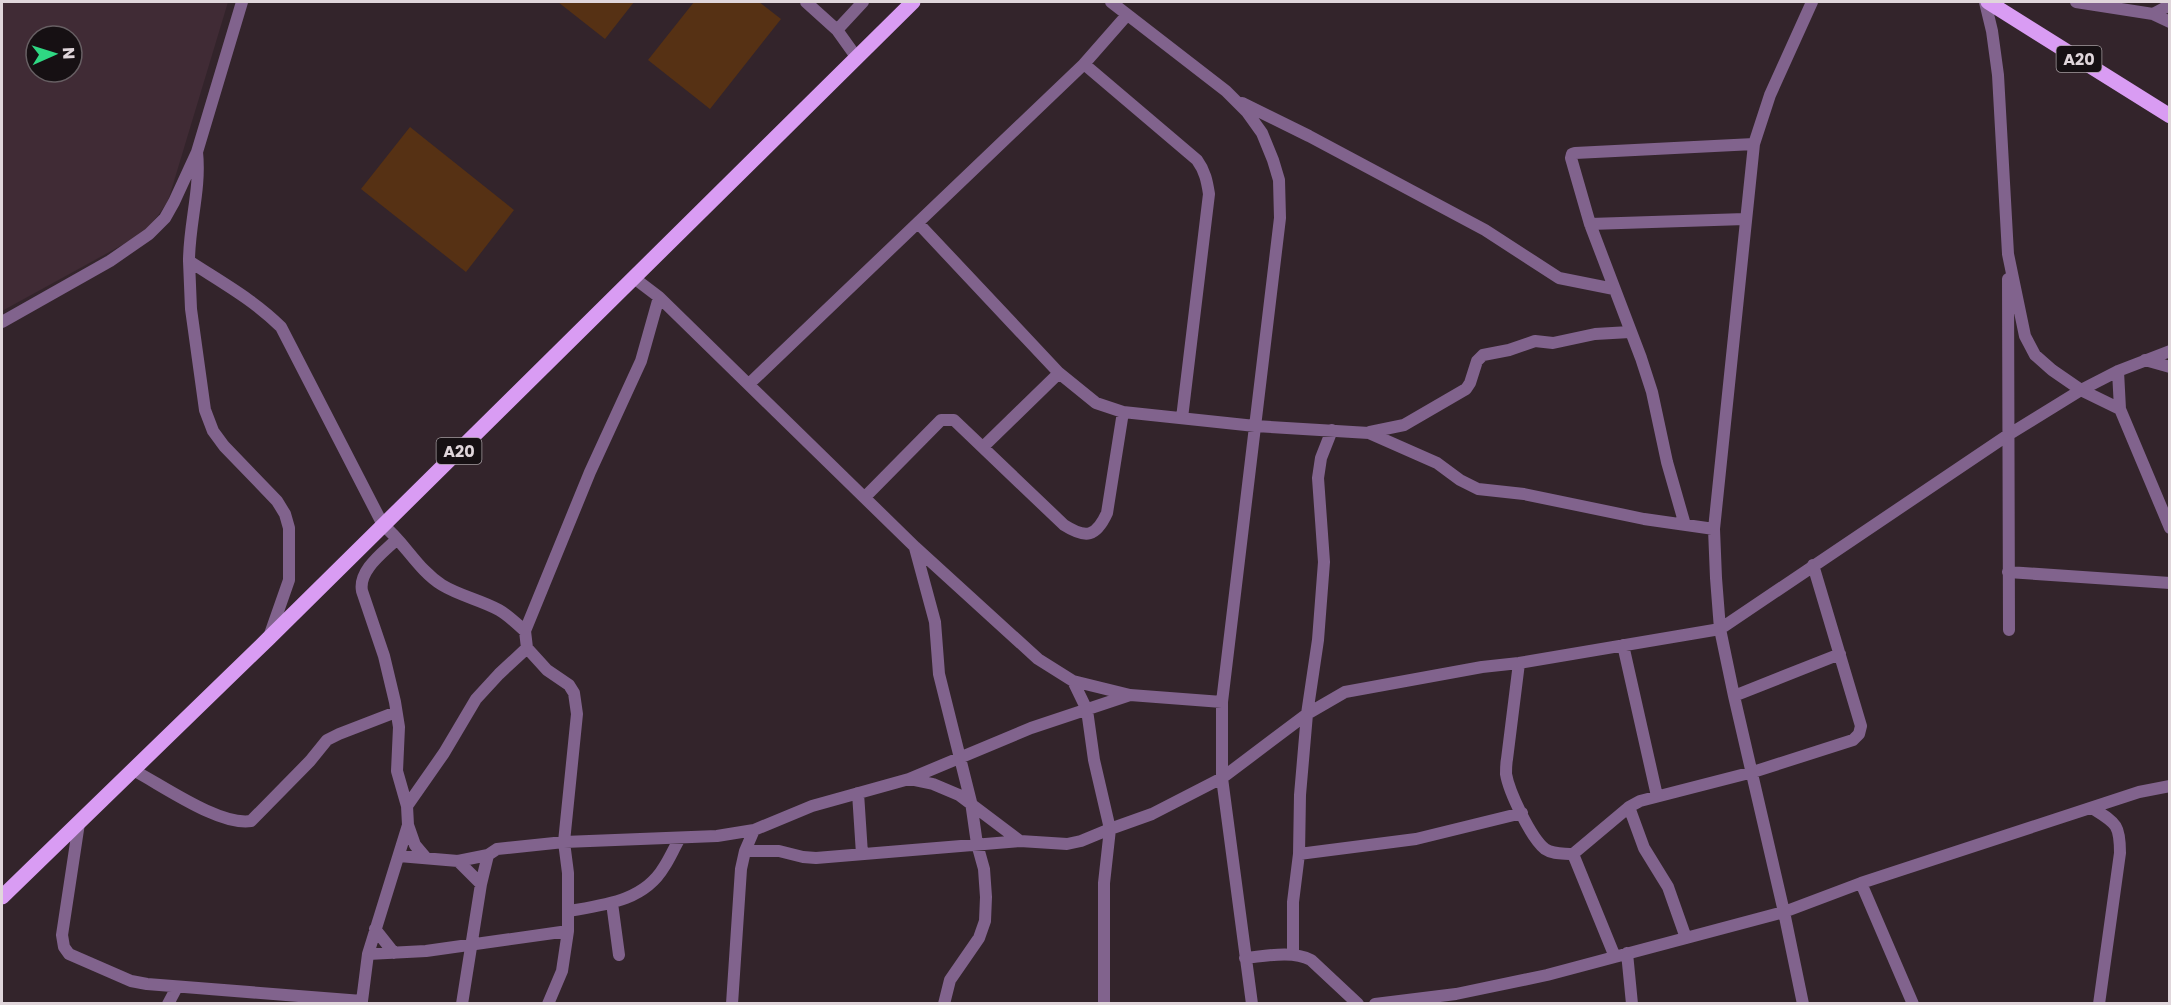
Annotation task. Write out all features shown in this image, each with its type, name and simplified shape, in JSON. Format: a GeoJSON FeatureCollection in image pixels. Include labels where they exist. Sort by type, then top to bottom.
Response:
{"type":"FeatureCollection","features":[{"type":"Feature","properties":{"kind":"main road","name":"A20"},"geometry":{"type":"LineString","coordinates":[[2,897],[268,639],[913,2]]}},
{"type":"Feature","properties":{"kind":"main road","name":"A20"},"geometry":{"type":"LineString","coordinates":[[1987,2],[2169,116]]}},
{"type":"Feature","properties":{"kind":"street"},"geometry":{"type":"LineString","coordinates":[[2,322],[110,261],[149,234],[165,218],[197,152],[242,2]]}},
{"type":"Feature","properties":{"kind":"street"},"geometry":{"type":"LineString","coordinates":[[806,2],[837,30],[857,58]]}},
{"type":"Feature","properties":{"kind":"street"},"geometry":{"type":"LineString","coordinates":[[837,30],[863,2]]}},
{"type":"Feature","properties":{"kind":"street"},"geometry":{"type":"LineString","coordinates":[[1111,2],[1238,101],[1309,136],[1485,230],[1559,278],[1614,289]]}},
{"type":"Feature","properties":{"kind":"street"},"geometry":{"type":"LineString","coordinates":[[1803,1004],[1720,629],[1714,529],[1754,144],[1770,95],[1812,2]]}},
{"type":"Feature","properties":{"kind":"street"},"geometry":{"type":"LineString","coordinates":[[1987,2],[1997,67],[2008,254],[2008,630]]}},
{"type":"Feature","properties":{"kind":"street"},"geometry":{"type":"LineString","coordinates":[[2076,2],[2153,14],[2169,22]]}},
{"type":"Feature","properties":{"kind":"street"},"geometry":{"type":"LineString","coordinates":[[2153,14],[2169,6]]}},
{"type":"Feature","properties":{"kind":"street"},"geometry":{"type":"LineString","coordinates":[[749,384],[1084,64],[1127,15]]}},
{"type":"Feature","properties":{"kind":"street"},"geometry":{"type":"LineString","coordinates":[[1084,64],[1197,160],[1203,168],[1209,194],[1182,418]]}},
{"type":"Feature","properties":{"kind":"street"},"geometry":{"type":"LineString","coordinates":[[1238,101],[1262,133],[1273,160],[1281,195],[1222,702],[1222,778],[1252,1004]]}},
{"type":"Feature","properties":{"kind":"street"},"geometry":{"type":"LineString","coordinates":[[1685,525],[1667,462],[1652,392],[1590,224],[1572,162],[1572,154],[1754,144]]}},
{"type":"Feature","properties":{"kind":"street"},"geometry":{"type":"LineString","coordinates":[[197,152],[198,186],[189,261],[191,309],[199,356],[202,395],[213,431],[224,446],[277,501],[290,528],[289,580],[268,639]]}},
{"type":"Feature","properties":{"kind":"street"},"geometry":{"type":"LineString","coordinates":[[1590,224],[1745,219]]}},
{"type":"Feature","properties":{"kind":"street"},"geometry":{"type":"LineString","coordinates":[[918,223],[1059,374],[1096,403],[1123,412],[1255,426],[1368,433],[1404,425],[1466,389],[1477,361],[1483,355],[1509,350],[1535,341],[1553,343],[1595,334],[1630,332]]}},
{"type":"Feature","properties":{"kind":"street"},"geometry":{"type":"LineString","coordinates":[[2008,254],[2025,336],[2035,355],[2052,370],[2082,390],[2120,409]]}},
{"type":"Feature","properties":{"kind":"street"},"geometry":{"type":"LineString","coordinates":[[189,261],[241,294],[281,327],[383,525],[398,539],[426,573],[442,585],[499,610],[525,631]]}},
{"type":"Feature","properties":{"kind":"street"},"geometry":{"type":"LineString","coordinates":[[634,278],[658,297],[749,384],[915,547],[1038,659],[1073,681],[1130,695],[1222,702]]}},
{"type":"Feature","properties":{"kind":"street"},"geometry":{"type":"LineString","coordinates":[[548,1004],[562,971],[568,931],[569,911],[564,842],[577,714],[576,702],[569,685],[547,670],[527,648],[525,631],[590,472],[640,361],[658,297]]}},
{"type":"Feature","properties":{"kind":"street"},"geometry":{"type":"LineString","coordinates":[[745,851],[779,851],[816,858],[1020,841],[1047,844],[1081,841],[1152,814],[1222,778],[1307,714],[1345,692],[1482,667],[1519,663],[1720,629],[2008,435],[2118,371],[2169,351]]}},
{"type":"Feature","properties":{"kind":"street"},"geometry":{"type":"LineString","coordinates":[[2145,360],[2169,367]]}},
{"type":"Feature","properties":{"kind":"street"},"geometry":{"type":"LineString","coordinates":[[2118,371],[2120,409],[2169,528]]}},
{"type":"Feature","properties":{"kind":"street"},"geometry":{"type":"LineString","coordinates":[[983,447],[1059,374]]}},
{"type":"Feature","properties":{"kind":"street"},"geometry":{"type":"LineString","coordinates":[[865,497],[941,420],[954,420],[1064,525],[1078,534],[1091,533],[1101,527],[1107,513],[1123,412]]}},
{"type":"Feature","properties":{"kind":"street"},"geometry":{"type":"LineString","coordinates":[[1293,954],[1293,902],[1299,854],[1300,795],[1307,714],[1318,640],[1324,562],[1318,478],[1332,430]]}},
{"type":"Feature","properties":{"kind":"street"},"geometry":{"type":"LineString","coordinates":[[1368,433],[1437,463],[1460,480],[1478,489],[1550,498],[1644,519],[1714,529]]}},
{"type":"Feature","properties":{"kind":"street"},"geometry":{"type":"LineString","coordinates":[[398,539],[382,553],[363,576],[361,586],[384,656],[399,727],[397,771],[407,806],[408,825],[415,845],[426,858]]}},
{"type":"Feature","properties":{"kind":"street"},"geometry":{"type":"LineString","coordinates":[[915,547],[935,622],[939,674],[961,756],[977,844],[984,869],[985,921],[979,938],[950,980],[944,1004]]}},
{"type":"Feature","properties":{"kind":"street"},"geometry":{"type":"LineString","coordinates":[[1519,663],[1506,771],[1509,784],[1536,839],[1545,849],[1555,853],[1573,854],[1629,807],[1640,801],[1753,772],[1853,740],[1859,734],[1861,726],[1814,565]]}},
{"type":"Feature","properties":{"kind":"street"},"geometry":{"type":"LineString","coordinates":[[2008,572],[2169,583]]}},
{"type":"Feature","properties":{"kind":"street"},"geometry":{"type":"LineString","coordinates":[[1623,645],[1657,796]]}},
{"type":"Feature","properties":{"kind":"street"},"geometry":{"type":"LineString","coordinates":[[407,806],[444,753],[476,699],[527,648]]}},
{"type":"Feature","properties":{"kind":"street"},"geometry":{"type":"LineString","coordinates":[[1734,696],[1840,654]]}},
{"type":"Feature","properties":{"kind":"street"},"geometry":{"type":"LineString","coordinates":[[1073,681],[1087,710],[1094,760],[1110,829],[1104,883],[1104,1004]]}},
{"type":"Feature","properties":{"kind":"street"},"geometry":{"type":"LineString","coordinates":[[399,856],[458,861],[488,855],[497,849],[564,842],[717,836],[754,830],[812,806],[909,779],[1031,728],[1130,695]]}},
{"type":"Feature","properties":{"kind":"street"},"geometry":{"type":"LineString","coordinates":[[133,770],[214,815],[243,822],[251,821],[310,761],[327,740],[396,712]]}},
{"type":"Feature","properties":{"kind":"street"},"geometry":{"type":"LineString","coordinates":[[909,779],[939,786],[971,802],[1020,841]]}},
{"type":"Feature","properties":{"kind":"street"},"geometry":{"type":"LineString","coordinates":[[1375,1004],[1410,1002],[1504,985],[1784,912],[1861,883],[2139,792],[2169,786]]}},
{"type":"Feature","properties":{"kind":"street"},"geometry":{"type":"LineString","coordinates":[[858,793],[862,854]]}},
{"type":"Feature","properties":{"kind":"street"},"geometry":{"type":"LineString","coordinates":[[1629,807],[1644,848],[1668,887],[1686,938]]}},
{"type":"Feature","properties":{"kind":"street"},"geometry":{"type":"LineString","coordinates":[[2092,808],[2115,821],[2120,837],[2120,854],[2098,1004]]}},
{"type":"Feature","properties":{"kind":"street"},"geometry":{"type":"LineString","coordinates":[[1299,854],[1416,839],[1522,813]]}},
{"type":"Feature","properties":{"kind":"street"},"geometry":{"type":"LineString","coordinates":[[79,823],[62,936],[69,954],[131,981],[177,987],[362,1002],[368,954],[408,825]]}},
{"type":"Feature","properties":{"kind":"street"},"geometry":{"type":"LineString","coordinates":[[732,1004],[741,869],[745,851],[754,830]]}},
{"type":"Feature","properties":{"kind":"street"},"geometry":{"type":"LineString","coordinates":[[569,911],[612,903],[636,894],[654,880],[663,869],[680,838]]}},
{"type":"Feature","properties":{"kind":"street"},"geometry":{"type":"LineString","coordinates":[[1573,854],[1621,955],[1632,1004]]}},
{"type":"Feature","properties":{"kind":"street"},"geometry":{"type":"LineString","coordinates":[[462,1004],[481,884],[488,855]]}},
{"type":"Feature","properties":{"kind":"street"},"geometry":{"type":"LineString","coordinates":[[458,861],[481,884]]}},
{"type":"Feature","properties":{"kind":"street"},"geometry":{"type":"LineString","coordinates":[[1861,883],[1913,1004]]}},
{"type":"Feature","properties":{"kind":"street"},"geometry":{"type":"LineString","coordinates":[[612,903],[619,955]]}},
{"type":"Feature","properties":{"kind":"street"},"geometry":{"type":"LineString","coordinates":[[375,929],[394,953]]}},
{"type":"Feature","properties":{"kind":"street"},"geometry":{"type":"LineString","coordinates":[[368,954],[472,945],[568,931]]}},
{"type":"Feature","properties":{"kind":"street"},"geometry":{"type":"LineString","coordinates":[[1245,958],[1293,954],[1303,956],[1311,960],[1358,1004]]}},
{"type":"Feature","properties":{"kind":"street"},"geometry":{"type":"LineString","coordinates":[[168,1004],[177,987]]}},
{"type":"Feature","properties":{"kind":"shaded area"},"geometry":{"type":"Polygon","coordinates":[[[2,2],[228,2],[168,201],[144,233],[2,311],[2,2]]]}},
{"type":"Feature","properties":{"kind":"shaded area"},"geometry":{"type":"Polygon","coordinates":[[[558,2],[634,2],[605,39],[558,2]]]}},
{"type":"Feature","properties":{"kind":"shaded area"},"geometry":{"type":"Polygon","coordinates":[[[694,2],[759,2],[781,19],[710,109],[648,60],[694,2]]]}},
{"type":"Feature","properties":{"kind":"shaded area"},"geometry":{"type":"Polygon","coordinates":[[[410,127],[514,210],[466,272],[361,189],[410,127]]]}}]}
